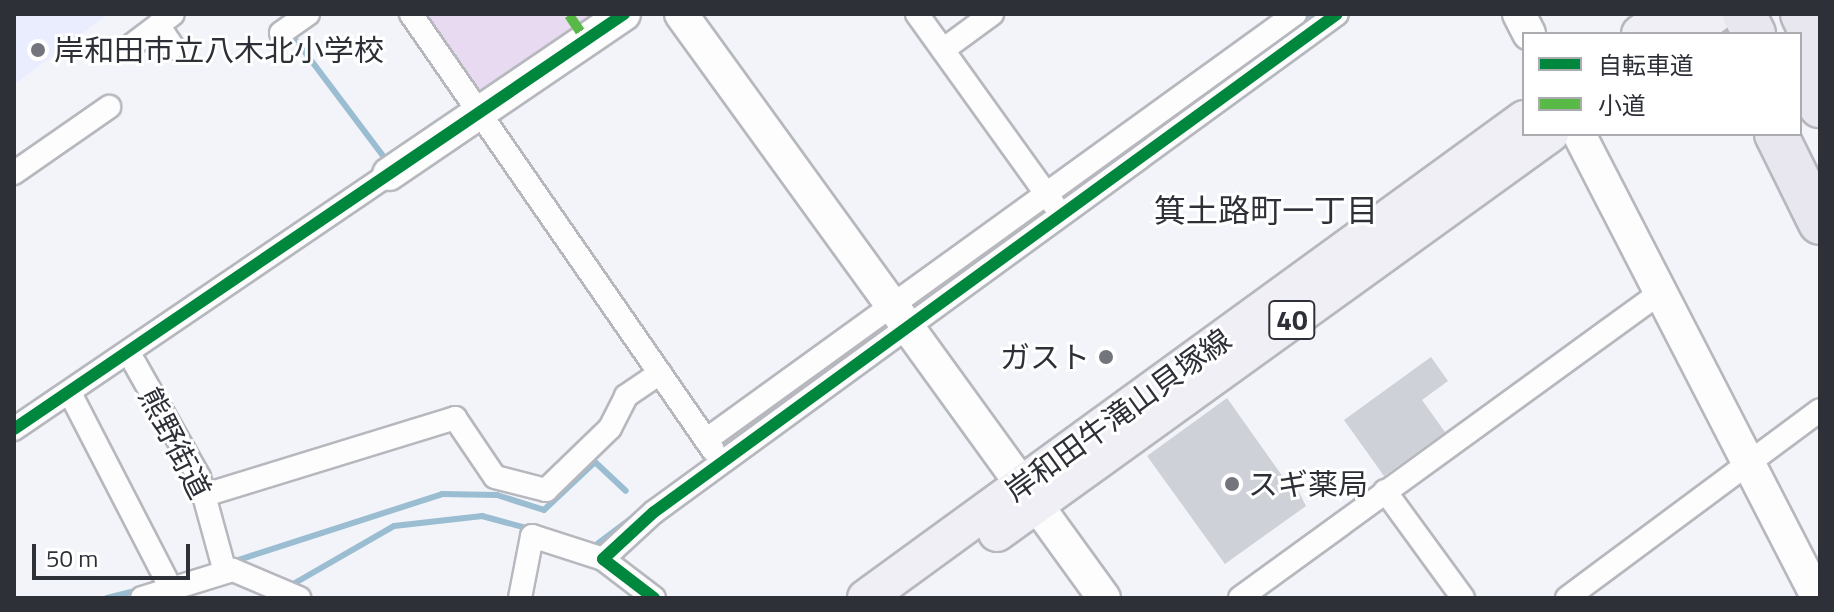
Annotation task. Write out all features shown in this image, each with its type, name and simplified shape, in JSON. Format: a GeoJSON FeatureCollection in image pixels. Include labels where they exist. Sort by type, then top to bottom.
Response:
{"type":"FeatureCollection","features":[{"type":"Feature","properties":{"kind":"highway"},"geometry":{"type":"LineString","coordinates":[[1716,14],[1726,32]]}},
{"type":"Feature","properties":{"kind":"highway"},"geometry":{"type":"LineString","coordinates":[[1744,14],[1753,32]]}},
{"type":"Feature","properties":{"kind":"highway"},"geometry":{"type":"LineString","coordinates":[[1773,14],[1782,32]]}},
{"type":"Feature","properties":{"kind":"highway"},"geometry":{"type":"LineString","coordinates":[[1802,14],[1820,53]]}},
{"type":"Feature","properties":{"kind":"highway"},"geometry":{"type":"LineString","coordinates":[[1802,71],[1820,106]]}},
{"type":"Feature","properties":{"kind":"highway"},"geometry":{"type":"LineString","coordinates":[[1802,128],[1820,163]]}},
{"type":"Feature","properties":{"kind":"highway"},"geometry":{"type":"LineString","coordinates":[[1777,136],[1820,223]]}},
{"type":"Feature","properties":{"kind":"main road"},"geometry":{"type":"LineString","coordinates":[[1643,32],[1667,14]]}},
{"type":"Feature","properties":{"kind":"main road"},"geometry":{"type":"LineString","coordinates":[[1691,32],[1716,14]]}},
{"type":"Feature","properties":{"kind":"main road","name":"岸和田牛滝山貝塚線"},"geometry":{"type":"LineString","coordinates":[[908,598],[1027,495],[1522,121]]}},
{"type":"Feature","properties":{"kind":"main road","name":"岸和田牛滝山貝塚線"},"geometry":{"type":"LineString","coordinates":[[866,598],[1027,495],[1547,136]]}},
{"type":"Feature","properties":{"kind":"street"},"geometry":{"type":"LineString","coordinates":[[281,33],[308,14]]}},
{"type":"Feature","properties":{"kind":"street"},"geometry":{"type":"LineString","coordinates":[[411,14],[714,451]]}},
{"type":"Feature","properties":{"kind":"street"},"geometry":{"type":"LineString","coordinates":[[130,355],[624,14]]}},
{"type":"Feature","properties":{"kind":"street"},"geometry":{"type":"LineString","coordinates":[[681,14],[1104,598]]}},
{"type":"Feature","properties":{"kind":"street"},"geometry":{"type":"LineString","coordinates":[[917,14],[1054,204]]}},
{"type":"Feature","properties":{"kind":"street"},"geometry":{"type":"LineString","coordinates":[[943,50],[992,14]]}},
{"type":"Feature","properties":{"kind":"street"},"geometry":{"type":"LineString","coordinates":[[1054,204],[1295,14]]}},
{"type":"Feature","properties":{"kind":"street"},"geometry":{"type":"LineString","coordinates":[[603,559],[714,451],[1054,204],[1337,14]]}},
{"type":"Feature","properties":{"kind":"street"},"geometry":{"type":"LineString","coordinates":[[1519,14],[1528,32]]}},
{"type":"Feature","properties":{"kind":"street"},"geometry":{"type":"LineString","coordinates":[[128,48],[165,20],[173,47]]}},
{"type":"Feature","properties":{"kind":"street"},"geometry":{"type":"LineString","coordinates":[[14,173],[109,107]]}},
{"type":"Feature","properties":{"kind":"street"},"geometry":{"type":"LineString","coordinates":[[1580,136],[1818,598]]}},
{"type":"Feature","properties":{"kind":"street"},"geometry":{"type":"LineString","coordinates":[[1240,598],[1661,292]]}},
{"type":"Feature","properties":{"kind":"street","name":"熊野街道"},"geometry":{"type":"LineString","coordinates":[[14,429],[130,355],[205,495],[225,572]]}},
{"type":"Feature","properties":{"kind":"street"},"geometry":{"type":"LineString","coordinates":[[205,495],[455,418],[495,477],[546,490],[610,428],[626,396],[660,373]]}},
{"type":"Feature","properties":{"kind":"street"},"geometry":{"type":"LineString","coordinates":[[70,393],[171,589]]}},
{"type":"Feature","properties":{"kind":"street"},"geometry":{"type":"LineString","coordinates":[[1567,598],[1820,410]]}},
{"type":"Feature","properties":{"kind":"street"},"geometry":{"type":"LineString","coordinates":[[1385,491],[1463,598]]}},
{"type":"Feature","properties":{"kind":"street"},"geometry":{"type":"LineString","coordinates":[[520,598],[532,536],[603,559],[654,598]]}},
{"type":"Feature","properties":{"kind":"street"},"geometry":{"type":"LineString","coordinates":[[142,598],[225,572],[288,593]]}},
{"type":"Feature","properties":{"kind":"shaded area","name":"岸和田市立八木北小学校"},"geometry":{"type":"Polygon","coordinates":[[[14,14],[108,14],[14,85],[14,14]]]}},
{"type":"Feature","properties":{"kind":"shaded area"},"geometry":{"type":"Polygon","coordinates":[[[416,14],[592,14],[479,93],[416,14]]]}},
{"type":"Feature","properties":{"kind":"building"},"geometry":{"type":"Polygon","coordinates":[[[1431,357],[1448,381],[1422,400],[1445,432],[1384,476],[1344,420],[1431,357]]]}},
{"type":"Feature","properties":{"kind":"building","name":"スギ薬局"},"geometry":{"type":"Polygon","coordinates":[[[1227,398],[1283,477],[1289,473],[1306,506],[1225,564],[1147,456],[1227,398]]]}},
{"type":"Feature","properties":{"kind":"waterway"},"geometry":{"type":"LineString","coordinates":[[922,301],[1316,14]]}},
{"type":"Feature","properties":{"kind":"waterway"},"geometry":{"type":"LineString","coordinates":[[292,35],[387,161]]}},
{"type":"Feature","properties":{"kind":"waterway"},"geometry":{"type":"LineString","coordinates":[[592,548],[880,331]]}},
{"type":"Feature","properties":{"kind":"waterway"},"geometry":{"type":"LineString","coordinates":[[232,562],[442,494],[497,495],[544,510],[595,462],[626,491]]}},
{"type":"Feature","properties":{"kind":"waterway"},"geometry":{"type":"LineString","coordinates":[[288,587],[394,526],[482,516],[534,530]]}},
{"type":"Feature","properties":{"kind":"waterway"},"geometry":{"type":"LineString","coordinates":[[107,598],[138,590]]}},
{"type":"Feature","properties":{"kind":"marked path"},"geometry":{"type":"LineString","coordinates":[[569,15],[586,40]]}},
{"type":"Feature","properties":{"kind":"cycle path"},"geometry":{"type":"LineString","coordinates":[[14,429],[624,14]]}},
{"type":"Feature","properties":{"kind":"cycle path"},"geometry":{"type":"LineString","coordinates":[[654,598],[603,559],[654,512],[1337,14]]}},
{"type":"Feature","properties":{"kind":"place","name":"岸和田市立八木北小学校"},"geometry":{"type":"Point","coordinates":[38,50]}},
{"type":"Feature","properties":{"kind":"place","name":"ガスト"},"geometry":{"type":"Point","coordinates":[1106,357]}},
{"type":"Feature","properties":{"kind":"place","name":"スギ薬局"},"geometry":{"type":"Point","coordinates":[1232,484]}},
{"type":"Feature","properties":{"kind":"district","name":"箕土路町一丁目"},"geometry":{"type":"Point","coordinates":[1266,210]}}]}
